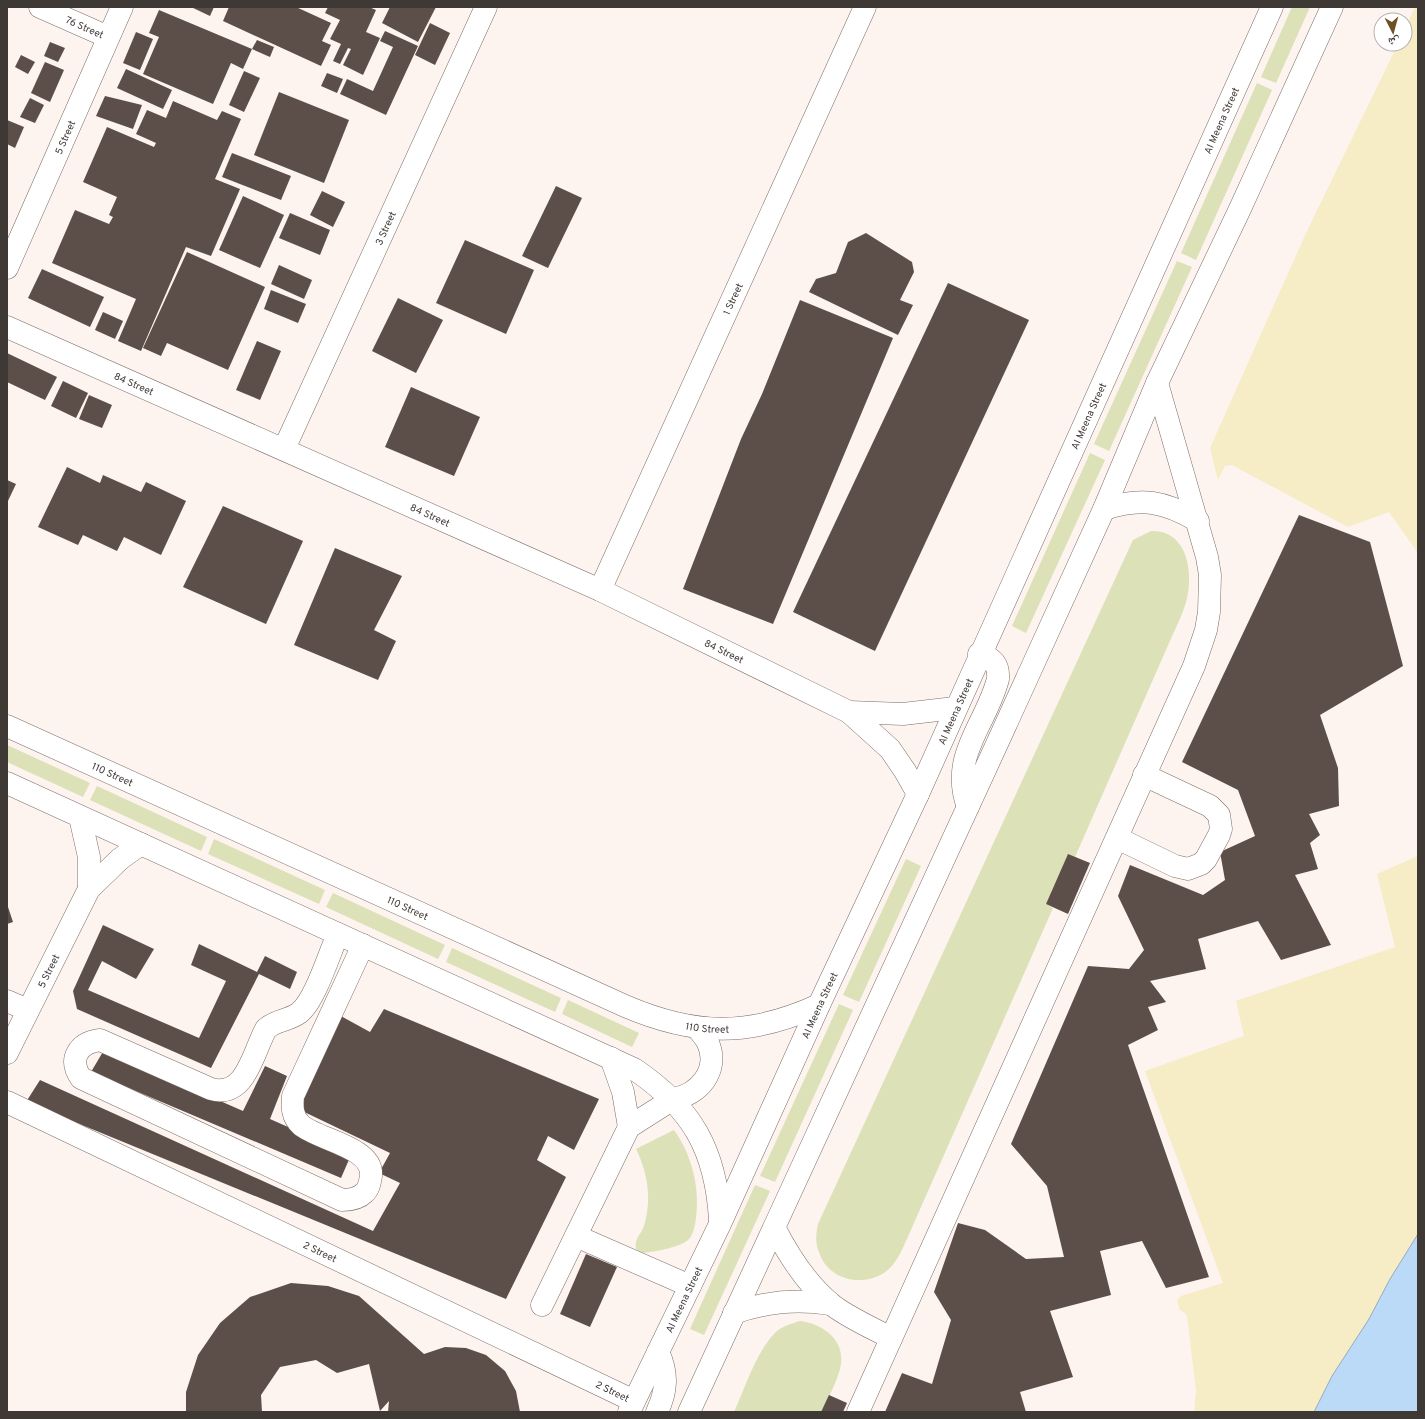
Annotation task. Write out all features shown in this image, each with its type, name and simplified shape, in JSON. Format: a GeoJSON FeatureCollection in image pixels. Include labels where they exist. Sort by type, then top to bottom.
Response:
{"type":"FeatureCollection","features":[{"type":"Feature","properties":{"kind":"main road","name":"76 Street"},"geometry":{"type":"LineString","coordinates":[[40,7],[108,37]]}},
{"type":"Feature","properties":{"kind":"main road","name":"5 Street"},"geometry":{"type":"LineString","coordinates":[[7,268],[122,7]]}},
{"type":"Feature","properties":{"kind":"main road","name":"3 Street"},"geometry":{"type":"LineString","coordinates":[[284,450],[486,7]]}},
{"type":"Feature","properties":{"kind":"main road","name":"1 Street"},"geometry":{"type":"LineString","coordinates":[[600,590],[865,7]]}},
{"type":"Feature","properties":{"kind":"main road","name":"Al Meena Street"},"geometry":{"type":"LineString","coordinates":[[632,1407],[720,1224],[819,1005],[918,794],[979,654],[1272,7]]}},
{"type":"Feature","properties":{"kind":"main road"},"geometry":{"type":"LineString","coordinates":[[689,1412],[734,1313],[775,1229],[1104,509],[1157,383],[1239,211],[1332,7]]}},
{"type":"Feature","properties":{"kind":"main road","name":"84 Street"},"geometry":{"type":"LineString","coordinates":[[7,327],[600,590],[849,712],[890,749],[918,794]]}},
{"type":"Feature","properties":{"kind":"main road"},"geometry":{"type":"LineString","coordinates":[[858,1412],[1194,666],[1206,630],[1209,612],[1210,575],[1206,551],[1157,383]]}},
{"type":"Feature","properties":{"kind":"main road"},"geometry":{"type":"LineString","coordinates":[[1104,509],[1123,503],[1143,501],[1162,504],[1181,511],[1198,521]]}},
{"type":"Feature","properties":{"kind":"main road"},"geometry":{"type":"LineString","coordinates":[[968,807],[962,786],[963,765],[998,679],[996,663],[990,658],[979,654]]}},
{"type":"Feature","properties":{"kind":"main road","name":"84 Street"},"geometry":{"type":"LineString","coordinates":[[849,712],[903,714],[955,708]]}},
{"type":"Feature","properties":{"kind":"main road","name":"110 Street"},"geometry":{"type":"LineString","coordinates":[[7,726],[625,1006],[662,1021],[697,1028],[722,1030],[748,1028],[796,1015],[819,1005]]}},
{"type":"Feature","properties":{"kind":"main road"},"geometry":{"type":"LineString","coordinates":[[1117,838],[1175,866],[1188,869],[1201,864],[1206,859],[1219,835],[1221,829],[1219,816],[1210,806],[1144,775]]}},
{"type":"Feature","properties":{"kind":"main road"},"geometry":{"type":"LineString","coordinates":[[7,783],[634,1069],[654,1082],[672,1099],[689,1120],[700,1137],[713,1167],[718,1193],[720,1224]]}},
{"type":"Feature","properties":{"kind":"main road","name":"5 Street"},"geometry":{"type":"LineString","coordinates":[[80,817],[89,857],[90,890]]}},
{"type":"Feature","properties":{"kind":"main road","name":"5 Street"},"geometry":{"type":"LineString","coordinates":[[7,1053],[90,890],[120,859],[141,844]]}},
{"type":"Feature","properties":{"kind":"main road"},"geometry":{"type":"LineString","coordinates":[[338,934],[308,1004],[298,1014],[270,1024],[266,1029],[240,1083],[226,1090],[219,1091],[211,1089],[100,1040],[90,1041],[82,1046],[76,1054],[76,1071],[81,1078],[342,1200],[351,1200],[365,1192],[370,1183],[371,1174],[369,1164],[355,1151],[302,1126],[295,1117],[292,1107],[293,1096],[363,945]]}},
{"type":"Feature","properties":{"kind":"main road"},"geometry":{"type":"LineString","coordinates":[[7,1001],[28,1010]]}},
{"type":"Feature","properties":{"kind":"main road"},"geometry":{"type":"LineString","coordinates":[[298,1014],[325,1026]]}},
{"type":"Feature","properties":{"kind":"main road"},"geometry":{"type":"LineString","coordinates":[[542,1305],[629,1127],[672,1099],[681,1098],[696,1090],[707,1076],[711,1059],[710,1050],[708,1042],[697,1028]]}},
{"type":"Feature","properties":{"kind":"main road"},"geometry":{"type":"LineString","coordinates":[[611,1058],[623,1092],[629,1127]]}},
{"type":"Feature","properties":{"kind":"main road","name":"2 Street"},"geometry":{"type":"LineString","coordinates":[[7,1102],[632,1407]]}},
{"type":"Feature","properties":{"kind":"main road"},"geometry":{"type":"LineString","coordinates":[[775,1229],[784,1246],[805,1277],[830,1304],[891,1338]]}},
{"type":"Feature","properties":{"kind":"main road"},"geometry":{"type":"LineString","coordinates":[[576,1236],[690,1286]]}},
{"type":"Feature","properties":{"kind":"main road"},"geometry":{"type":"LineString","coordinates":[[734,1313],[772,1302],[811,1301],[830,1304]]}},
{"type":"Feature","properties":{"kind":"main road"},"geometry":{"type":"LineString","coordinates":[[657,1412],[664,1395],[666,1377],[658,1352]]}},
{"type":"Feature","properties":{"kind":"green space"},"geometry":{"type":"Polygon","coordinates":[[[1292,7],[1310,7],[1276,83],[1261,77],[1292,7]]]}},
{"type":"Feature","properties":{"kind":"green space"},"geometry":{"type":"Polygon","coordinates":[[[1257,83],[1272,90],[1196,260],[1181,253],[1257,83]]]}},
{"type":"Feature","properties":{"kind":"green space"},"geometry":{"type":"Polygon","coordinates":[[[1177,261],[1192,267],[1109,451],[1094,444],[1177,261]]]}},
{"type":"Feature","properties":{"kind":"green space"},"geometry":{"type":"Polygon","coordinates":[[[1090,453],[1105,460],[1026,633],[1012,626],[1090,453]]]}},
{"type":"Feature","properties":{"kind":"green space"},"geometry":{"type":"Polygon","coordinates":[[[1151,531],[1163,533],[1173,538],[1180,545],[1185,555],[1189,579],[1186,602],[1180,618],[1075,857],[1068,855],[1046,904],[1053,908],[901,1252],[890,1268],[881,1275],[871,1279],[860,1280],[840,1276],[831,1270],[824,1262],[819,1252],[816,1238],[818,1224],[1133,540],[1151,531]]]}},
{"type":"Feature","properties":{"kind":"green space"},"geometry":{"type":"Polygon","coordinates":[[[7,745],[90,783],[83,797],[7,762],[7,745]]]}},
{"type":"Feature","properties":{"kind":"green space"},"geometry":{"type":"Polygon","coordinates":[[[97,786],[207,837],[201,851],[90,800],[97,786]]]}},
{"type":"Feature","properties":{"kind":"green space"},"geometry":{"type":"Polygon","coordinates":[[[214,839],[325,890],[319,904],[208,854],[214,839]]]}},
{"type":"Feature","properties":{"kind":"green space"},"geometry":{"type":"Polygon","coordinates":[[[906,859],[921,866],[859,1002],[843,995],[906,859]]]}},
{"type":"Feature","properties":{"kind":"green space"},"geometry":{"type":"Polygon","coordinates":[[[333,893],[445,945],[438,959],[326,907],[333,893]]]}},
{"type":"Feature","properties":{"kind":"green space"},"geometry":{"type":"Polygon","coordinates":[[[452,948],[561,998],[555,1012],[446,962],[452,948]]]}},
{"type":"Feature","properties":{"kind":"green space"},"geometry":{"type":"Polygon","coordinates":[[[568,1000],[639,1033],[632,1047],[562,1014],[568,1000]]]}},
{"type":"Feature","properties":{"kind":"green space"},"geometry":{"type":"Polygon","coordinates":[[[839,1004],[853,1010],[775,1182],[760,1176],[839,1004]]]}},
{"type":"Feature","properties":{"kind":"green space"},"geometry":{"type":"Polygon","coordinates":[[[674,1130],[686,1150],[696,1184],[697,1207],[694,1229],[689,1239],[685,1242],[674,1247],[642,1253],[636,1249],[636,1242],[644,1226],[648,1206],[648,1187],[636,1149],[674,1130]]]}},
{"type":"Feature","properties":{"kind":"green space"},"geometry":{"type":"Polygon","coordinates":[[[755,1185],[770,1191],[704,1335],[690,1329],[755,1185]]]}},
{"type":"Feature","properties":{"kind":"green space"},"geometry":{"type":"Polygon","coordinates":[[[800,1321],[825,1330],[837,1342],[840,1350],[840,1369],[832,1391],[821,1412],[734,1412],[757,1360],[768,1341],[781,1329],[800,1321]]]}},
{"type":"Feature","properties":{"kind":"sand"},"geometry":{"type":"Polygon","coordinates":[[[1415,7],[1418,7],[1418,553],[1389,512],[1348,527],[1232,465],[1225,466],[1218,480],[1210,448],[1307,231],[1394,52],[1413,52],[1413,12],[1415,7]]]}},
{"type":"Feature","properties":{"kind":"sand"},"geometry":{"type":"Polygon","coordinates":[[[1418,856],[1418,1234],[1390,1279],[1369,1319],[1332,1376],[1314,1412],[1194,1412],[1196,1391],[1187,1315],[1180,1310],[1177,1301],[1181,1296],[1223,1283],[1145,1071],[1244,1036],[1236,1001],[1395,947],[1377,874],[1418,856]]]}},
{"type":"Feature","properties":{"kind":"water"},"geometry":{"type":"Polygon","coordinates":[[[1418,1234],[1418,1412],[1314,1412],[1332,1376],[1369,1319],[1390,1279],[1418,1234]]]}},
{"type":"Feature","properties":{"kind":"building"},"geometry":{"type":"Polygon","coordinates":[[[191,7],[214,7],[210,16],[191,7]]]}},
{"type":"Feature","properties":{"kind":"building"},"geometry":{"type":"Polygon","coordinates":[[[229,7],[296,7],[331,23],[322,41],[331,45],[321,66],[223,21],[229,7]]]}},
{"type":"Feature","properties":{"kind":"building"},"geometry":{"type":"Polygon","coordinates":[[[328,7],[369,7],[376,10],[366,32],[380,38],[363,75],[343,65],[351,49],[348,48],[340,64],[333,61],[341,44],[330,39],[340,20],[325,13],[328,7]]]}},
{"type":"Feature","properties":{"kind":"building"},"geometry":{"type":"Polygon","coordinates":[[[390,7],[436,7],[418,42],[382,23],[390,7]]]}},
{"type":"Feature","properties":{"kind":"building"},"geometry":{"type":"Polygon","coordinates":[[[159,10],[252,49],[243,69],[231,63],[213,104],[143,74],[159,37],[149,33],[159,10]]]}},
{"type":"Feature","properties":{"kind":"building"},"geometry":{"type":"Polygon","coordinates":[[[430,23],[450,33],[435,65],[415,55],[430,23]]]}},
{"type":"Feature","properties":{"kind":"building"},"geometry":{"type":"Polygon","coordinates":[[[385,31],[418,46],[386,115],[340,94],[347,79],[373,91],[393,47],[380,41],[385,31]]]}},
{"type":"Feature","properties":{"kind":"building"},"geometry":{"type":"Polygon","coordinates":[[[136,32],[153,39],[140,70],[123,63],[136,32]]]}},
{"type":"Feature","properties":{"kind":"building"},"geometry":{"type":"Polygon","coordinates":[[[257,40],[274,47],[270,57],[252,49],[257,40]]]}},
{"type":"Feature","properties":{"kind":"building"},"geometry":{"type":"Polygon","coordinates":[[[50,42],[65,48],[58,62],[44,56],[50,42]]]}},
{"type":"Feature","properties":{"kind":"building"},"geometry":{"type":"Polygon","coordinates":[[[21,55],[35,62],[28,74],[15,67],[21,55]]]}},
{"type":"Feature","properties":{"kind":"building"},"geometry":{"type":"Polygon","coordinates":[[[45,62],[64,70],[50,102],[31,93],[45,62]]]}},
{"type":"Feature","properties":{"kind":"building"},"geometry":{"type":"Polygon","coordinates":[[[126,69],[172,90],[163,109],[117,88],[126,69]]]}},
{"type":"Feature","properties":{"kind":"building"},"geometry":{"type":"Polygon","coordinates":[[[244,71],[260,78],[244,112],[229,105],[244,71]]]}},
{"type":"Feature","properties":{"kind":"building"},"geometry":{"type":"Polygon","coordinates":[[[327,73],[343,79],[337,93],[321,86],[327,73]]]}},
{"type":"Feature","properties":{"kind":"building"},"geometry":{"type":"Polygon","coordinates":[[[279,92],[349,120],[324,183],[254,155],[279,92]]]}},
{"type":"Feature","properties":{"kind":"building"},"geometry":{"type":"Polygon","coordinates":[[[105,96],[142,105],[133,129],[96,116],[105,96]]]}},
{"type":"Feature","properties":{"kind":"building"},"geometry":{"type":"Polygon","coordinates":[[[30,98],[44,105],[35,123],[20,117],[30,98]]]}},
{"type":"Feature","properties":{"kind":"building"},"geometry":{"type":"Polygon","coordinates":[[[173,101],[217,120],[222,111],[241,119],[215,179],[240,189],[211,256],[186,247],[141,351],[118,341],[136,299],[52,263],[75,210],[109,224],[113,217],[109,215],[117,197],[83,182],[107,127],[154,147],[156,143],[136,134],[147,110],[166,118],[173,101]]]}},
{"type":"Feature","properties":{"kind":"building"},"geometry":{"type":"Polygon","coordinates":[[[7,120],[24,127],[15,148],[7,144],[7,120]]]}},
{"type":"Feature","properties":{"kind":"building"},"geometry":{"type":"Polygon","coordinates":[[[232,153],[291,176],[281,200],[222,177],[232,153]]]}},
{"type":"Feature","properties":{"kind":"building"},"geometry":{"type":"Polygon","coordinates":[[[556,186],[582,198],[548,268],[522,256],[556,186]]]}},
{"type":"Feature","properties":{"kind":"building"},"geometry":{"type":"Polygon","coordinates":[[[322,191],[345,202],[333,227],[310,215],[322,191]]]}},
{"type":"Feature","properties":{"kind":"building"},"geometry":{"type":"Polygon","coordinates":[[[243,196],[284,215],[260,268],[219,250],[243,196]]]}},
{"type":"Feature","properties":{"kind":"building"},"geometry":{"type":"Polygon","coordinates":[[[290,213],[330,230],[320,255],[279,238],[290,213]]]}},
{"type":"Feature","properties":{"kind":"building"},"geometry":{"type":"Polygon","coordinates":[[[866,233],[912,262],[914,272],[900,300],[913,305],[898,335],[809,292],[816,279],[836,273],[848,242],[866,233]]]}},
{"type":"Feature","properties":{"kind":"building"},"geometry":{"type":"Polygon","coordinates":[[[465,240],[534,270],[506,334],[436,303],[465,240]]]}},
{"type":"Feature","properties":{"kind":"building"},"geometry":{"type":"Polygon","coordinates":[[[187,252],[265,287],[228,370],[167,343],[161,356],[143,348],[187,252]]]}},
{"type":"Feature","properties":{"kind":"building"},"geometry":{"type":"Polygon","coordinates":[[[279,265],[312,280],[304,299],[271,284],[279,265]]]}},
{"type":"Feature","properties":{"kind":"building"},"geometry":{"type":"Polygon","coordinates":[[[42,269],[104,297],[90,327],[28,298],[42,269]]]}},
{"type":"Feature","properties":{"kind":"building"},"geometry":{"type":"Polygon","coordinates":[[[948,283],[1029,320],[875,651],[793,612],[948,283]]]}},
{"type":"Feature","properties":{"kind":"building"},"geometry":{"type":"Polygon","coordinates":[[[271,290],[306,304],[298,323],[264,309],[271,290]]]}},
{"type":"Feature","properties":{"kind":"building"},"geometry":{"type":"Polygon","coordinates":[[[398,298],[443,320],[416,373],[372,351],[398,298]]]}},
{"type":"Feature","properties":{"kind":"building"},"geometry":{"type":"Polygon","coordinates":[[[800,300],[893,338],[773,624],[683,589],[741,439],[762,394],[800,300]]]}},
{"type":"Feature","properties":{"kind":"building"},"geometry":{"type":"Polygon","coordinates":[[[103,312],[123,321],[115,339],[95,330],[103,312]]]}},
{"type":"Feature","properties":{"kind":"building"},"geometry":{"type":"Polygon","coordinates":[[[257,341],[281,351],[260,400],[236,390],[257,341]]]}},
{"type":"Feature","properties":{"kind":"building"},"geometry":{"type":"Polygon","coordinates":[[[7,353],[57,377],[45,400],[7,382],[7,353]]]}},
{"type":"Feature","properties":{"kind":"building"},"geometry":{"type":"Polygon","coordinates":[[[63,381],[88,393],[76,418],[51,406],[63,381]]]}},
{"type":"Feature","properties":{"kind":"building"},"geometry":{"type":"Polygon","coordinates":[[[411,387],[480,417],[454,476],[385,447],[411,387]]]}},
{"type":"Feature","properties":{"kind":"building"},"geometry":{"type":"Polygon","coordinates":[[[89,395],[112,405],[102,428],[79,419],[89,395]]]}},
{"type":"Feature","properties":{"kind":"building"},"geometry":{"type":"Polygon","coordinates":[[[67,467],[100,483],[103,475],[141,492],[146,482],[186,501],[161,555],[124,537],[117,551],[83,535],[78,545],[38,527],[67,467]]]}},
{"type":"Feature","properties":{"kind":"building"},"geometry":{"type":"Polygon","coordinates":[[[7,480],[16,484],[7,503],[7,480]]]}},
{"type":"Feature","properties":{"kind":"building"},"geometry":{"type":"Polygon","coordinates":[[[223,506],[303,541],[266,624],[183,587],[223,506]]]}},
{"type":"Feature","properties":{"kind":"building"},"geometry":{"type":"Polygon","coordinates":[[[1299,515],[1370,542],[1403,666],[1320,715],[1338,768],[1339,806],[1309,814],[1320,835],[1310,843],[1318,869],[1295,875],[1331,945],[1281,960],[1258,921],[1198,939],[1206,969],[1150,981],[1166,1002],[1148,1007],[1158,1030],[1128,1045],[1209,1277],[1166,1288],[1142,1241],[1100,1251],[1111,1295],[1050,1311],[1073,1377],[1020,1392],[1026,1412],[885,1412],[902,1373],[932,1384],[951,1320],[934,1292],[958,1223],[985,1230],[1026,1259],[1064,1257],[1047,1186],[1011,1144],[1088,966],[1129,969],[1144,950],[1118,896],[1130,865],[1203,895],[1225,880],[1220,852],[1255,836],[1238,790],[1182,762],[1299,515]]]}},
{"type":"Feature","properties":{"kind":"building"},"geometry":{"type":"Polygon","coordinates":[[[335,548],[402,576],[374,630],[396,641],[378,680],[294,645],[335,548]]]}},
{"type":"Feature","properties":{"kind":"building"},"geometry":{"type":"Polygon","coordinates":[[[1068,854],[1090,863],[1068,914],[1046,904],[1068,854]]]}},
{"type":"Feature","properties":{"kind":"building"},"geometry":{"type":"Polygon","coordinates":[[[7,904],[13,922],[7,924],[7,904]]]}},
{"type":"Feature","properties":{"kind":"building"},"geometry":{"type":"Polygon","coordinates":[[[103,925],[154,949],[136,979],[102,961],[88,990],[199,1038],[226,981],[191,965],[199,944],[257,972],[265,956],[297,972],[290,989],[259,974],[211,1068],[77,1009],[73,991],[103,925]]]}},
{"type":"Feature","properties":{"kind":"building"},"geometry":{"type":"Polygon","coordinates":[[[384,1009],[599,1099],[574,1150],[548,1136],[537,1160],[566,1177],[506,1299],[26,1102],[40,1080],[373,1231],[400,1183],[379,1173],[390,1153],[298,1109],[339,1015],[370,1032],[384,1009]]]}},
{"type":"Feature","properties":{"kind":"building"},"geometry":{"type":"Polygon","coordinates":[[[104,1050],[243,1111],[265,1066],[287,1076],[270,1119],[351,1155],[341,1178],[91,1072],[104,1050]]]}},
{"type":"Feature","properties":{"kind":"building"},"geometry":{"type":"Polygon","coordinates":[[[586,1254],[617,1267],[590,1327],[560,1314],[586,1254]]]}},
{"type":"Feature","properties":{"kind":"building"},"geometry":{"type":"Polygon","coordinates":[[[291,1283],[328,1286],[359,1296],[424,1354],[445,1347],[466,1348],[486,1355],[505,1371],[516,1391],[520,1412],[388,1412],[389,1401],[380,1411],[369,1364],[337,1373],[316,1360],[280,1367],[261,1395],[262,1412],[186,1412],[186,1392],[198,1355],[220,1323],[250,1297],[291,1283]]]}},
{"type":"Feature","properties":{"kind":"building"},"geometry":{"type":"Polygon","coordinates":[[[829,1395],[847,1403],[843,1412],[821,1412],[829,1395]]]}}]}
